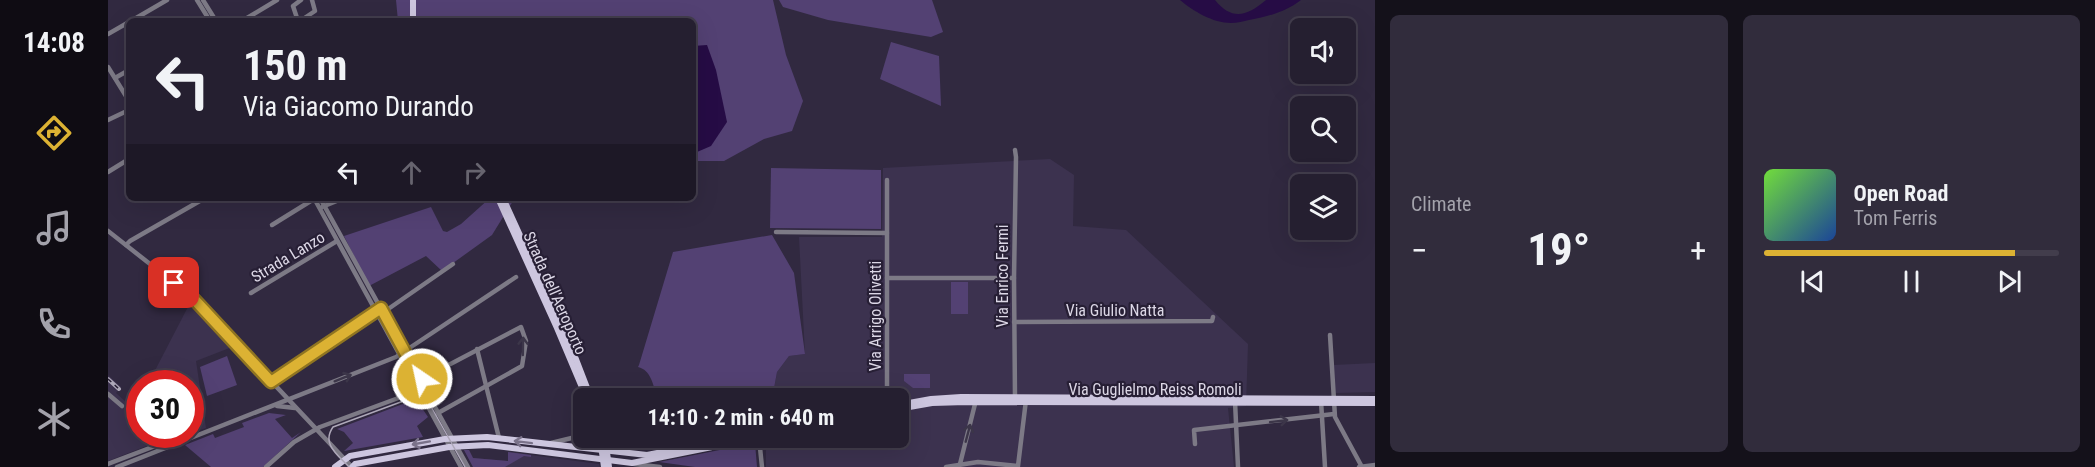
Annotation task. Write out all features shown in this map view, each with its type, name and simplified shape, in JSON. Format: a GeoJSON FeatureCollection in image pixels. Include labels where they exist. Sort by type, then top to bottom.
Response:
{"type":"FeatureCollection","features":[{"type":"Feature","properties":{"kind":"main road"},"geometry":{"type":"LineString","coordinates":[[410,0],[411,18]]}},
{"type":"Feature","properties":{"kind":"main road","name":"Strada dell'Aeroporto"},"geometry":{"type":"LineString","coordinates":[[499,201],[584,388]]}},
{"type":"Feature","properties":{"kind":"main road","name":"Strada dell'Aeroporto"},"geometry":{"type":"LineString","coordinates":[[504,201],[570,345],[585,388]]}},
{"type":"Feature","properties":{"kind":"main road","name":"Via Guglielmo Reiss Romoli"},"geometry":{"type":"LineString","coordinates":[[909,403],[931,399],[1375,401]]}},
{"type":"Feature","properties":{"kind":"main road","name":"Via Guglielmo Reiss Romoli"},"geometry":{"type":"LineString","coordinates":[[909,407],[976,400]]}},
{"type":"Feature","properties":{"kind":"main road"},"geometry":{"type":"LineString","coordinates":[[335,467],[350,456],[448,439],[499,438],[547,445],[604,449],[638,455],[655,455],[687,448]]}},
{"type":"Feature","properties":{"kind":"main road"},"geometry":{"type":"LineString","coordinates":[[352,467],[356,464],[452,447],[488,445],[606,464],[632,463],[708,448]]}},
{"type":"Feature","properties":{"kind":"main road"},"geometry":{"type":"LineString","coordinates":[[604,449],[606,464]]}},
{"type":"Feature","properties":{"kind":"street"},"geometry":{"type":"LineString","coordinates":[[137,18],[167,0]]}},
{"type":"Feature","properties":{"kind":"street"},"geometry":{"type":"LineString","coordinates":[[197,0],[208,18]]}},
{"type":"Feature","properties":{"kind":"street"},"geometry":{"type":"LineString","coordinates":[[203,0],[214,18]]}},
{"type":"Feature","properties":{"kind":"street"},"geometry":{"type":"LineString","coordinates":[[247,18],[277,0]]}},
{"type":"Feature","properties":{"kind":"street"},"geometry":{"type":"LineString","coordinates":[[298,18],[293,6],[302,0]]}},
{"type":"Feature","properties":{"kind":"street"},"geometry":{"type":"LineString","coordinates":[[304,18],[315,11],[312,0]]}},
{"type":"Feature","properties":{"kind":"street"},"geometry":{"type":"LineString","coordinates":[[108,34],[126,24]]}},
{"type":"Feature","properties":{"kind":"street"},"geometry":{"type":"LineString","coordinates":[[108,67],[126,96]]}},
{"type":"Feature","properties":{"kind":"street"},"geometry":{"type":"LineString","coordinates":[[115,78],[126,72]]}},
{"type":"Feature","properties":{"kind":"street"},"geometry":{"type":"LineString","coordinates":[[108,120],[126,111]]}},
{"type":"Feature","properties":{"kind":"street","name":"Via Enrico Fermi"},"geometry":{"type":"LineString","coordinates":[[1015,150],[1015,400]]}},
{"type":"Feature","properties":{"kind":"street"},"geometry":{"type":"LineString","coordinates":[[108,163],[110,171],[126,161]]}},
{"type":"Feature","properties":{"kind":"street","name":"Via Arrigo Olivetti"},"geometry":{"type":"LineString","coordinates":[[886,388],[887,180]]}},
{"type":"Feature","properties":{"kind":"street"},"geometry":{"type":"LineString","coordinates":[[126,245],[199,201]]}},
{"type":"Feature","properties":{"kind":"street","name":"Strada Lanzo"},"geometry":{"type":"LineString","coordinates":[[272,225],[311,201]]}},
{"type":"Feature","properties":{"kind":"street","name":"Strada Lanzo"},"geometry":{"type":"LineString","coordinates":[[318,201],[422,389]]}},
{"type":"Feature","properties":{"kind":"street"},"geometry":{"type":"LineString","coordinates":[[322,207],[337,201]]}},
{"type":"Feature","properties":{"kind":"street","name":"Strada Lanzo"},"geometry":{"type":"LineString","coordinates":[[322,207],[337,241],[380,312]]}},
{"type":"Feature","properties":{"kind":"street"},"geometry":{"type":"LineString","coordinates":[[108,231],[192,297],[352,467]]}},
{"type":"Feature","properties":{"kind":"street"},"geometry":{"type":"LineString","coordinates":[[776,232],[887,233]]}},
{"type":"Feature","properties":{"kind":"street","name":"Strada Lanzo"},"geometry":{"type":"LineString","coordinates":[[251,293],[337,241]]}},
{"type":"Feature","properties":{"kind":"street"},"geometry":{"type":"LineString","coordinates":[[271,382],[453,264]]}},
{"type":"Feature","properties":{"kind":"street"},"geometry":{"type":"LineString","coordinates":[[117,467],[403,354],[516,277]]}},
{"type":"Feature","properties":{"kind":"street"},"geometry":{"type":"LineString","coordinates":[[887,278],[1014,278]]}},
{"type":"Feature","properties":{"kind":"street","name":"Via Giulio Natta"},"geometry":{"type":"LineString","coordinates":[[1014,322],[1212,321],[1213,317]]}},
{"type":"Feature","properties":{"kind":"street"},"geometry":{"type":"LineString","coordinates":[[418,381],[520,327],[526,341],[522,366],[438,413]]}},
{"type":"Feature","properties":{"kind":"street"},"geometry":{"type":"LineString","coordinates":[[1330,335],[1334,414],[1361,467],[1375,465]]}},
{"type":"Feature","properties":{"kind":"street"},"geometry":{"type":"LineString","coordinates":[[477,349],[499,438]]}},
{"type":"Feature","properties":{"kind":"street"},"geometry":{"type":"LineString","coordinates":[[422,389],[438,413],[448,439]]}},
{"type":"Feature","properties":{"kind":"street"},"geometry":{"type":"LineString","coordinates":[[266,467],[294,442],[316,430],[422,389]]}},
{"type":"Feature","properties":{"kind":"street"},"geometry":{"type":"LineString","coordinates":[[422,389],[461,467]]}},
{"type":"Feature","properties":{"kind":"street"},"geometry":{"type":"LineString","coordinates":[[108,394],[122,406]]}},
{"type":"Feature","properties":{"kind":"street"},"geometry":{"type":"LineString","coordinates":[[960,464],[976,400]]}},
{"type":"Feature","properties":{"kind":"street"},"geometry":{"type":"LineString","coordinates":[[946,467],[983,462],[1018,466],[1026,400]]}},
{"type":"Feature","properties":{"kind":"street"},"geometry":{"type":"LineString","coordinates":[[1235,401],[1238,467]]}},
{"type":"Feature","properties":{"kind":"street"},"geometry":{"type":"LineString","coordinates":[[1321,402],[1325,467]]}},
{"type":"Feature","properties":{"kind":"street"},"geometry":{"type":"LineString","coordinates":[[275,405],[295,408]]}},
{"type":"Feature","properties":{"kind":"street"},"geometry":{"type":"LineString","coordinates":[[1195,444],[1194,430],[1334,414]]}},
{"type":"Feature","properties":{"kind":"street"},"geometry":{"type":"LineString","coordinates":[[547,445],[573,438]]}},
{"type":"Feature","properties":{"kind":"street"},"geometry":{"type":"LineString","coordinates":[[452,447],[468,467]]}},
{"type":"Feature","properties":{"kind":"street"},"geometry":{"type":"LineString","coordinates":[[108,464],[150,448]]}},
{"type":"Feature","properties":{"kind":"street"},"geometry":{"type":"LineString","coordinates":[[759,448],[762,467]]}},
{"type":"Feature","properties":{"kind":"street"},"geometry":{"type":"LineString","coordinates":[[632,463],[660,467]]}},
{"type":"Feature","properties":{"kind":"shaded area"},"geometry":{"type":"Polygon","coordinates":[[[396,0],[773,0],[786,55],[803,101],[792,131],[764,139],[724,161],[696,161],[696,18],[398,18],[396,0]]]}},
{"type":"Feature","properties":{"kind":"shaded area"},"geometry":{"type":"Polygon","coordinates":[[[779,0],[932,0],[943,32],[931,37],[828,20],[783,7],[779,0]]]}},
{"type":"Feature","properties":{"kind":"shaded area"},"geometry":{"type":"Polygon","coordinates":[[[1180,0],[1215,0],[1227,11],[1240,14],[1252,10],[1266,0],[1301,0],[1277,13],[1231,23],[1204,16],[1180,0]]]}},
{"type":"Feature","properties":{"kind":"shaded area"},"geometry":{"type":"Polygon","coordinates":[[[891,42],[939,56],[941,106],[880,79],[891,42]]]}},
{"type":"Feature","properties":{"kind":"shaded area"},"geometry":{"type":"Polygon","coordinates":[[[707,45],[716,70],[727,122],[711,146],[697,152],[696,152],[696,46],[707,45]]]}},
{"type":"Feature","properties":{"kind":"shaded area"},"geometry":{"type":"Polygon","coordinates":[[[1050,159],[1074,175],[1073,226],[1126,230],[1248,344],[1246,406],[1228,408],[1234,467],[766,467],[766,448],[909,448],[909,388],[774,388],[777,372],[789,356],[805,354],[799,237],[882,237],[883,168],[1050,159]]]}},
{"type":"Feature","properties":{"kind":"shaded area"},"geometry":{"type":"Polygon","coordinates":[[[771,168],[881,170],[881,229],[770,228],[771,168]]]}},
{"type":"Feature","properties":{"kind":"shaded area"},"geometry":{"type":"Polygon","coordinates":[[[487,201],[513,201],[492,235],[442,271],[426,256],[369,286],[344,236],[431,207],[443,231],[447,232],[461,224],[487,201]]]}},
{"type":"Feature","properties":{"kind":"shaded area"},"geometry":{"type":"Polygon","coordinates":[[[772,235],[794,273],[805,354],[789,356],[777,372],[774,388],[654,388],[646,371],[638,367],[673,252],[772,235]]]}},
{"type":"Feature","properties":{"kind":"shaded area"},"geometry":{"type":"Polygon","coordinates":[[[951,282],[968,282],[968,314],[951,314],[951,282]]]}},
{"type":"Feature","properties":{"kind":"shaded area"},"geometry":{"type":"Polygon","coordinates":[[[190,303],[232,347],[196,361],[197,370],[155,370],[190,303]]]}},
{"type":"Feature","properties":{"kind":"shaded area"},"geometry":{"type":"Polygon","coordinates":[[[227,356],[237,385],[207,396],[204,370],[201,370],[200,367],[227,356]]]}},
{"type":"Feature","properties":{"kind":"shaded area"},"geometry":{"type":"Polygon","coordinates":[[[1375,363],[1375,392],[1335,393],[1334,365],[1375,363]]]}},
{"type":"Feature","properties":{"kind":"shaded area"},"geometry":{"type":"Polygon","coordinates":[[[904,374],[930,374],[930,388],[913,388],[904,381],[904,374]]]}},
{"type":"Feature","properties":{"kind":"shaded area"},"geometry":{"type":"Polygon","coordinates":[[[108,375],[121,387],[116,393],[126,402],[126,448],[141,448],[108,461],[108,375]]]}},
{"type":"Feature","properties":{"kind":"shaded area"},"geometry":{"type":"Polygon","coordinates":[[[416,399],[428,417],[417,426],[423,437],[344,451],[353,443],[344,432],[337,429],[416,399]]]}},
{"type":"Feature","properties":{"kind":"shaded area"},"geometry":{"type":"Polygon","coordinates":[[[269,413],[286,415],[275,419],[292,438],[301,432],[263,467],[211,467],[189,448],[204,448],[204,438],[213,434],[215,438],[244,427],[242,423],[269,413]]]}},
{"type":"Feature","properties":{"kind":"shaded area"},"geometry":{"type":"Polygon","coordinates":[[[730,448],[755,448],[757,467],[695,467],[659,462],[730,448]]]}},
{"type":"Feature","properties":{"kind":"shaded area"},"geometry":{"type":"Polygon","coordinates":[[[464,450],[469,450],[473,458],[508,461],[508,452],[599,464],[600,467],[473,467],[464,450]]]}},
{"type":"Feature","properties":{"kind":"shaded area"},"geometry":{"type":"Polygon","coordinates":[[[464,450],[469,450],[473,458],[508,461],[508,452],[531,455],[531,457],[524,456],[505,467],[473,467],[464,450]]]}},
{"type":"Feature","properties":{"kind":"tram line"},"geometry":{"type":"LineString","coordinates":[[349,467],[332,449],[329,439],[333,427],[417,396],[429,403],[465,467]]}},
{"type":"Feature","properties":{"kind":"railway"},"geometry":{"type":"LineString","coordinates":[[108,379],[119,389]]}},
{"type":"Feature","properties":{"kind":"route"},"geometry":{"type":"LineString","coordinates":[[174,283],[192,297],[271,382],[381,308],[420,380],[422,379]]}}]}
